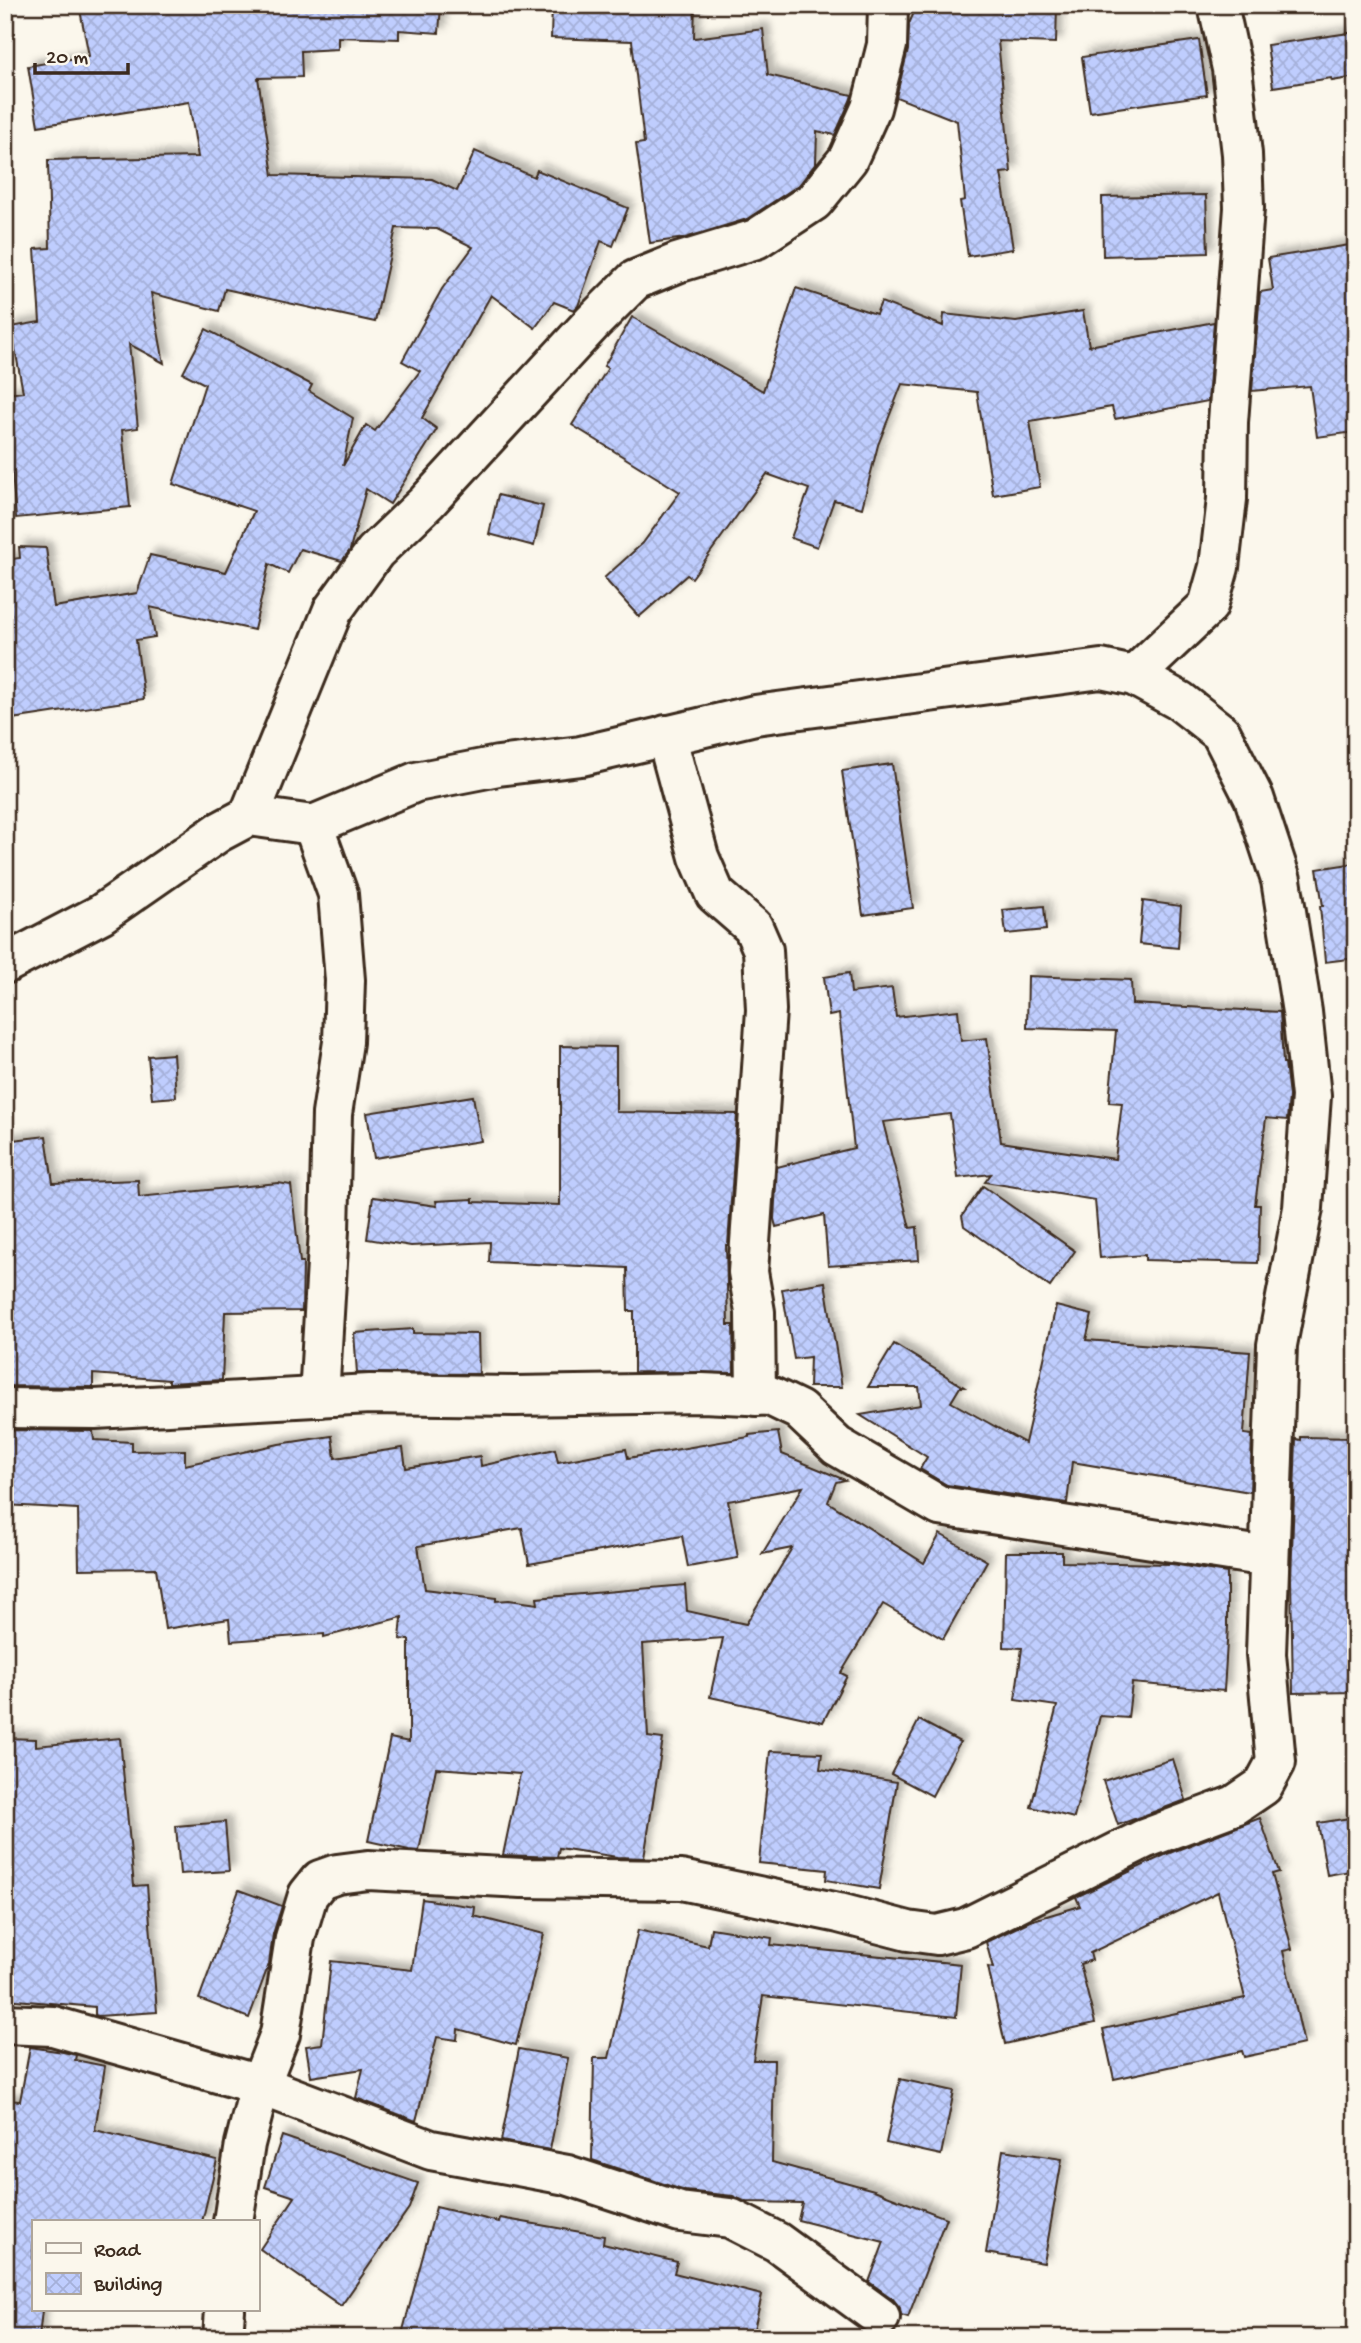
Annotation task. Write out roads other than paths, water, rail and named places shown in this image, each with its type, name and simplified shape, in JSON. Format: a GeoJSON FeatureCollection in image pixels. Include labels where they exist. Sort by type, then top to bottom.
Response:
{"type":"FeatureCollection","features":[{"type":"Feature","properties":{"kind":"street"},"geometry":{"type":"LineString","coordinates":[[249,816],[332,611],[375,552],[427,502],[635,280],[677,263],[756,239],[814,201],[848,159],[871,108],[887,45],[888,5]]}},
{"type":"Feature","properties":{"kind":"street"},"geometry":{"type":"LineString","coordinates":[[1134,676],[1208,606],[1219,567],[1227,499],[1229,409],[1244,208],[1242,154],[1232,69],[1218,5]]}},
{"type":"Feature","properties":{"kind":"street"},"geometry":{"type":"LineString","coordinates":[[5,964],[101,914],[219,832],[249,816],[313,825],[416,782],[498,766],[581,756],[755,715],[1101,669],[1134,676],[1180,701],[1221,733],[1254,798],[1281,880],[1300,999],[1311,1096],[1303,1208],[1277,1345],[1266,1654],[1276,1762],[1263,1786],[1235,1805],[1144,1839],[966,1928],[937,1935],[908,1931],[839,1913],[681,1880],[522,1878],[368,1870],[337,1874],[320,1880],[308,1895],[295,1938],[280,2034],[260,2085],[246,2144],[233,2220]]}},
{"type":"Feature","properties":{"kind":"street"},"geometry":{"type":"LineString","coordinates":[[666,735],[699,857],[715,894],[752,927],[763,950],[766,1010],[748,1272],[755,1312],[756,1396]]}},
{"type":"Feature","properties":{"kind":"street"},"geometry":{"type":"LineString","coordinates":[[313,825],[338,894],[345,979],[343,1042],[332,1115],[329,1230],[319,1397]]}},
{"type":"Feature","properties":{"kind":"street"},"geometry":{"type":"LineString","coordinates":[[5,1408],[95,1409],[370,1394],[770,1396],[799,1410],[837,1446],[940,1506],[1268,1558]]}},
{"type":"Feature","properties":{"kind":"street"},"geometry":{"type":"LineString","coordinates":[[5,2024],[52,2026],[260,2085],[431,2150],[567,2175],[680,2211],[730,2218],[777,2242],[880,2317]]}},
{"type":"Feature","properties":{"kind":"street"},"geometry":{"type":"LineString","coordinates":[[223,2338],[225,2312]]}}]}
